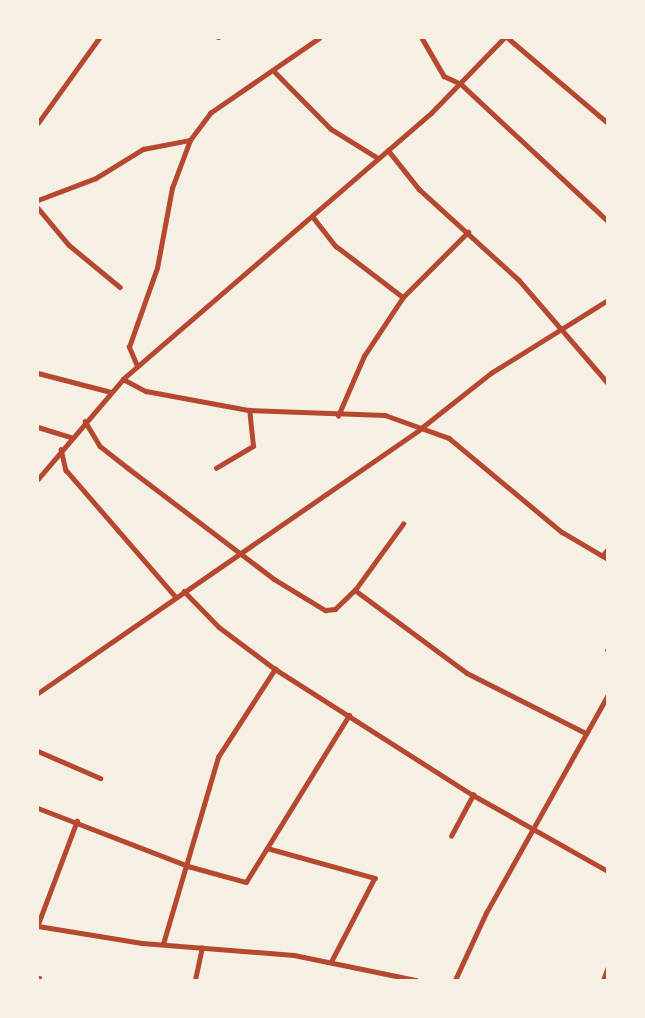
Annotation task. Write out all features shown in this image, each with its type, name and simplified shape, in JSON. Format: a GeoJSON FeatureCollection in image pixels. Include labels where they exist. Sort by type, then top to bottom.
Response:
{"type":"FeatureCollection","features":[{"type":"Feature","properties":{"kind":"street"},"geometry":{"type":"LineString","coordinates":[[38,123],[99,38]]}},
{"type":"Feature","properties":{"kind":"street"},"geometry":{"type":"LineString","coordinates":[[137,366],[130,340],[157,268],[172,188],[190,140],[210,113],[274,72],[319,38]]}},
{"type":"Feature","properties":{"kind":"street"},"geometry":{"type":"LineString","coordinates":[[422,38],[444,76],[461,84],[608,221]]}},
{"type":"Feature","properties":{"kind":"street"},"geometry":{"type":"LineString","coordinates":[[38,479],[70,437],[123,379],[388,150],[461,84],[504,38]]}},
{"type":"Feature","properties":{"kind":"street"},"geometry":{"type":"LineString","coordinates":[[508,38],[608,123]]}},
{"type":"Feature","properties":{"kind":"street"},"geometry":{"type":"LineString","coordinates":[[274,72],[331,129],[378,158]]}},
{"type":"Feature","properties":{"kind":"street"},"geometry":{"type":"LineString","coordinates":[[38,111],[44,116]]}},
{"type":"Feature","properties":{"kind":"street"},"geometry":{"type":"LineString","coordinates":[[38,200],[96,178],[143,149],[190,140]]}},
{"type":"Feature","properties":{"kind":"street"},"geometry":{"type":"LineString","coordinates":[[388,150],[419,189],[468,232],[564,330],[608,383]]}},
{"type":"Feature","properties":{"kind":"street"},"geometry":{"type":"LineString","coordinates":[[38,207],[69,245],[120,288]]}},
{"type":"Feature","properties":{"kind":"street"},"geometry":{"type":"LineString","coordinates":[[313,217],[336,246],[404,297]]}},
{"type":"Feature","properties":{"kind":"street"},"geometry":{"type":"LineString","coordinates":[[338,416],[364,356],[404,297],[468,232]]}},
{"type":"Feature","properties":{"kind":"street"},"geometry":{"type":"LineString","coordinates":[[38,693],[176,597],[240,549],[420,429],[491,373],[564,330],[608,300]]}},
{"type":"Feature","properties":{"kind":"street"},"geometry":{"type":"LineString","coordinates":[[38,373],[111,392]]}},
{"type":"Feature","properties":{"kind":"street"},"geometry":{"type":"LineString","coordinates":[[123,379],[146,391],[249,410],[338,416],[385,415],[455,442],[562,532],[605,557],[608,549]]}},
{"type":"Feature","properties":{"kind":"street"},"geometry":{"type":"LineString","coordinates":[[216,468],[253,446],[249,410]]}},
{"type":"Feature","properties":{"kind":"street"},"geometry":{"type":"LineString","coordinates":[[85,421],[100,446],[240,549],[274,579],[325,610],[335,609],[355,590],[403,524]]}},
{"type":"Feature","properties":{"kind":"street"},"geometry":{"type":"LineString","coordinates":[[38,427],[70,437]]}},
{"type":"Feature","properties":{"kind":"street"},"geometry":{"type":"LineString","coordinates":[[62,449],[66,470],[176,597]]}},
{"type":"Feature","properties":{"kind":"street"},"geometry":{"type":"LineString","coordinates":[[355,590],[467,673],[584,732]]}},
{"type":"Feature","properties":{"kind":"street"},"geometry":{"type":"LineString","coordinates":[[184,591],[219,627],[275,669],[473,795],[608,871]]}},
{"type":"Feature","properties":{"kind":"street"},"geometry":{"type":"LineString","coordinates":[[163,944],[188,866],[218,758],[275,669]]}},
{"type":"Feature","properties":{"kind":"street"},"geometry":{"type":"LineString","coordinates":[[455,981],[531,827],[584,732],[608,695]]}},
{"type":"Feature","properties":{"kind":"street"},"geometry":{"type":"LineString","coordinates":[[38,808],[78,821],[188,866],[246,882],[349,715]]}},
{"type":"Feature","properties":{"kind":"street"},"geometry":{"type":"LineString","coordinates":[[38,751],[100,778]]}},
{"type":"Feature","properties":{"kind":"street"},"geometry":{"type":"LineString","coordinates":[[451,836],[473,795]]}},
{"type":"Feature","properties":{"kind":"street"},"geometry":{"type":"LineString","coordinates":[[78,821],[38,925],[163,944],[332,961],[416,981]]}},
{"type":"Feature","properties":{"kind":"street"},"geometry":{"type":"LineString","coordinates":[[267,848],[375,878],[332,961]]}},
{"type":"Feature","properties":{"kind":"street"},"geometry":{"type":"LineString","coordinates":[[195,981],[202,948]]}},
{"type":"Feature","properties":{"kind":"street"},"geometry":{"type":"LineString","coordinates":[[603,981],[608,967]]}}]}
